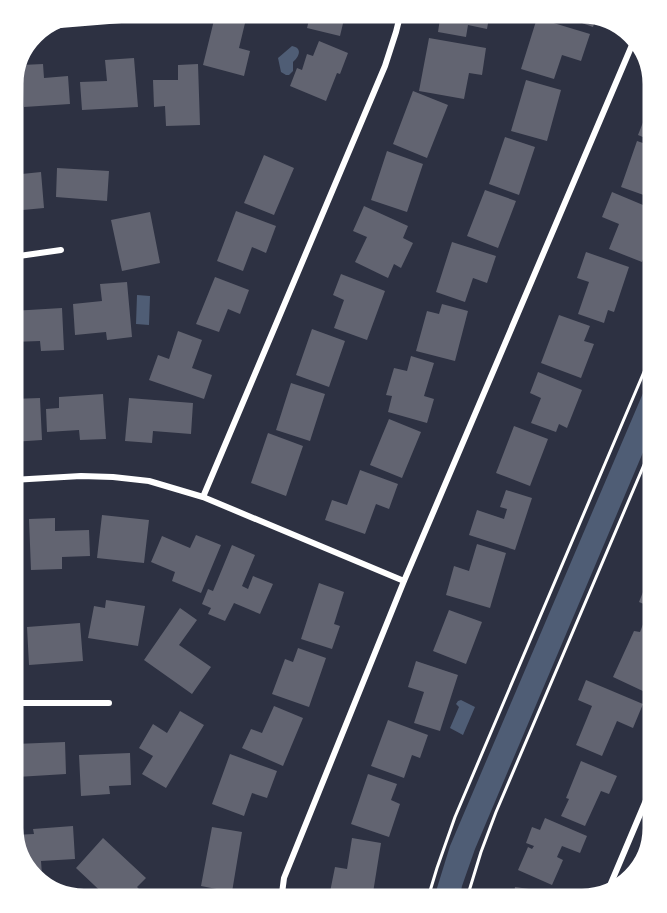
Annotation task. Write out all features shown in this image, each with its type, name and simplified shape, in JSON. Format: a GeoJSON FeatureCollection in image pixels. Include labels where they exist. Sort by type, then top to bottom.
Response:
{"type":"FeatureCollection","features":[{"type":"Feature","properties":{"kind":"street"},"geometry":{"type":"LineString","coordinates":[[74,24],[97,22]]}},
{"type":"Feature","properties":{"kind":"street"},"geometry":{"type":"LineString","coordinates":[[203,497],[384,66],[398,23]]}},
{"type":"Feature","properties":{"kind":"street"},"geometry":{"type":"LineString","coordinates":[[282,890],[284,878],[404,581],[631,47]]}},
{"type":"Feature","properties":{"kind":"street"},"geometry":{"type":"LineString","coordinates":[[23,255],[61,250]]}},
{"type":"Feature","properties":{"kind":"street"},"geometry":{"type":"LineString","coordinates":[[22,479],[81,476],[148,481],[203,497],[404,581]]}},
{"type":"Feature","properties":{"kind":"street"},"geometry":{"type":"LineString","coordinates":[[22,703],[109,703]]}},
{"type":"Feature","properties":{"kind":"street"},"geometry":{"type":"LineString","coordinates":[[611,883],[645,803]]}},
{"type":"Feature","properties":{"kind":"path"},"geometry":{"type":"LineString","coordinates":[[430,890],[460,806],[645,370]]}},
{"type":"Feature","properties":{"kind":"path"},"geometry":{"type":"LineString","coordinates":[[469,890],[496,812],[645,462]]}},
{"type":"Feature","properties":{"kind":"water"},"geometry":{"type":"Polygon","coordinates":[[[292,46],[298,49],[299,53],[293,62],[293,71],[286,75],[281,72],[278,58],[292,46]]]}},
{"type":"Feature","properties":{"kind":"water"},"geometry":{"type":"Polygon","coordinates":[[[137,295],[150,296],[149,325],[136,324],[137,295]]]}},
{"type":"Feature","properties":{"kind":"water"},"geometry":{"type":"Polygon","coordinates":[[[645,388],[645,448],[475,849],[461,890],[436,890],[450,846],[645,388]]]}},
{"type":"Feature","properties":{"kind":"water"},"geometry":{"type":"Polygon","coordinates":[[[461,700],[475,707],[463,735],[450,728],[459,707],[456,704],[461,700]]]}},
{"type":"Feature","properties":{"kind":"building"},"geometry":{"type":"Polygon","coordinates":[[[213,22],[245,22],[239,48],[250,51],[244,76],[203,65],[213,22]]]}},
{"type":"Feature","properties":{"kind":"building"},"geometry":{"type":"Polygon","coordinates":[[[308,22],[343,23],[340,36],[307,28],[308,22]]]}},
{"type":"Feature","properties":{"kind":"building"},"geometry":{"type":"Polygon","coordinates":[[[439,23],[488,23],[487,29],[468,25],[466,37],[438,32],[439,23]]]}},
{"type":"Feature","properties":{"kind":"building"},"geometry":{"type":"Polygon","coordinates":[[[535,23],[553,23],[590,34],[581,61],[562,55],[554,79],[521,69],[535,23]]]}},
{"type":"Feature","properties":{"kind":"building"},"geometry":{"type":"Polygon","coordinates":[[[429,38],[486,48],[482,75],[469,73],[464,99],[419,91],[429,38]]]}},
{"type":"Feature","properties":{"kind":"building"},"geometry":{"type":"Polygon","coordinates":[[[319,41],[348,53],[326,101],[290,86],[297,68],[302,70],[307,54],[313,56],[319,41]]]}},
{"type":"Feature","properties":{"kind":"building"},"geometry":{"type":"Polygon","coordinates":[[[134,58],[138,107],[82,110],[80,82],[107,81],[105,60],[134,58]]]}},
{"type":"Feature","properties":{"kind":"building"},"geometry":{"type":"Polygon","coordinates":[[[43,64],[44,78],[68,76],[70,104],[24,107],[23,81],[26,65],[43,64]]]}},
{"type":"Feature","properties":{"kind":"building"},"geometry":{"type":"Polygon","coordinates":[[[198,64],[200,125],[166,126],[165,106],[154,107],[153,80],[178,80],[178,65],[198,64]]]}},
{"type":"Feature","properties":{"kind":"building"},"geometry":{"type":"Polygon","coordinates":[[[526,80],[561,90],[547,141],[511,131],[526,80]]]}},
{"type":"Feature","properties":{"kind":"building"},"geometry":{"type":"Polygon","coordinates":[[[413,91],[448,105],[427,158],[393,144],[413,91]]]}},
{"type":"Feature","properties":{"kind":"building"},"geometry":{"type":"Polygon","coordinates":[[[645,117],[645,138],[638,135],[645,117]]]}},
{"type":"Feature","properties":{"kind":"building"},"geometry":{"type":"Polygon","coordinates":[[[505,137],[535,147],[519,195],[489,184],[505,137]]]}},
{"type":"Feature","properties":{"kind":"building"},"geometry":{"type":"Polygon","coordinates":[[[637,141],[645,144],[645,195],[621,187],[637,141]]]}},
{"type":"Feature","properties":{"kind":"building"},"geometry":{"type":"Polygon","coordinates":[[[387,151],[423,164],[407,212],[371,200],[387,151]]]}},
{"type":"Feature","properties":{"kind":"building"},"geometry":{"type":"Polygon","coordinates":[[[264,155],[294,168],[274,215],[244,203],[264,155]]]}},
{"type":"Feature","properties":{"kind":"building"},"geometry":{"type":"Polygon","coordinates":[[[57,168],[109,171],[107,201],[56,197],[57,168]]]}},
{"type":"Feature","properties":{"kind":"building"},"geometry":{"type":"Polygon","coordinates":[[[41,172],[44,208],[23,210],[23,174],[41,172]]]}},
{"type":"Feature","properties":{"kind":"building"},"geometry":{"type":"Polygon","coordinates":[[[485,190],[516,201],[498,248],[467,236],[485,190]]]}},
{"type":"Feature","properties":{"kind":"building"},"geometry":{"type":"Polygon","coordinates":[[[612,192],[645,206],[645,254],[642,262],[609,249],[619,224],[602,217],[612,192]]]}},
{"type":"Feature","properties":{"kind":"building"},"geometry":{"type":"Polygon","coordinates":[[[364,206],[408,226],[403,238],[413,243],[401,268],[394,264],[388,278],[355,262],[367,237],[353,231],[364,206]]]}},
{"type":"Feature","properties":{"kind":"building"},"geometry":{"type":"Polygon","coordinates":[[[236,211],[276,226],[266,253],[252,247],[243,271],[217,261],[236,211]]]}},
{"type":"Feature","properties":{"kind":"building"},"geometry":{"type":"Polygon","coordinates":[[[150,212],[160,263],[122,271],[111,220],[150,212]]]}},
{"type":"Feature","properties":{"kind":"building"},"geometry":{"type":"Polygon","coordinates":[[[452,242],[496,256],[487,283],[473,278],[465,302],[436,292],[452,242]]]}},
{"type":"Feature","properties":{"kind":"building"},"geometry":{"type":"Polygon","coordinates":[[[586,252],[629,267],[614,312],[608,310],[604,323],[578,314],[589,282],[577,278],[586,252]]]}},
{"type":"Feature","properties":{"kind":"building"},"geometry":{"type":"Polygon","coordinates":[[[341,274],[385,291],[367,340],[334,328],[344,300],[333,295],[341,274]]]}},
{"type":"Feature","properties":{"kind":"building"},"geometry":{"type":"Polygon","coordinates":[[[215,277],[249,290],[240,314],[228,309],[219,332],[196,324],[215,277]]]}},
{"type":"Feature","properties":{"kind":"building"},"geometry":{"type":"Polygon","coordinates":[[[127,282],[132,337],[107,340],[106,332],[75,335],[73,304],[102,301],[100,284],[127,282]]]}},
{"type":"Feature","properties":{"kind":"building"},"geometry":{"type":"Polygon","coordinates":[[[442,304],[468,311],[455,361],[416,351],[427,311],[439,314],[442,304]]]}},
{"type":"Feature","properties":{"kind":"building"},"geometry":{"type":"Polygon","coordinates":[[[62,308],[64,350],[41,351],[40,341],[23,342],[23,310],[62,308]]]}},
{"type":"Feature","properties":{"kind":"building"},"geometry":{"type":"Polygon","coordinates":[[[559,315],[590,326],[584,341],[594,344],[581,378],[541,363],[559,315]]]}},
{"type":"Feature","properties":{"kind":"building"},"geometry":{"type":"Polygon","coordinates":[[[312,329],[345,341],[329,387],[296,375],[312,329]]]}},
{"type":"Feature","properties":{"kind":"building"},"geometry":{"type":"Polygon","coordinates":[[[178,331],[202,340],[192,368],[212,375],[204,399],[149,380],[158,355],[169,359],[178,331]]]}},
{"type":"Feature","properties":{"kind":"building"},"geometry":{"type":"Polygon","coordinates":[[[411,356],[434,363],[424,396],[434,399],[427,423],[388,412],[392,396],[386,395],[394,368],[407,371],[411,356]]]}},
{"type":"Feature","properties":{"kind":"building"},"geometry":{"type":"Polygon","coordinates":[[[538,372],[582,390],[567,428],[559,424],[556,432],[531,423],[541,398],[530,393],[538,372]]]}},
{"type":"Feature","properties":{"kind":"building"},"geometry":{"type":"Polygon","coordinates":[[[291,383],[325,394],[310,441],[276,430],[291,383]]]}},
{"type":"Feature","properties":{"kind":"building"},"geometry":{"type":"Polygon","coordinates":[[[103,394],[106,439],[80,440],[79,430],[47,432],[46,409],[59,408],[59,397],[103,394]]]}},
{"type":"Feature","properties":{"kind":"building"},"geometry":{"type":"Polygon","coordinates":[[[40,398],[42,440],[23,441],[23,399],[40,398]]]}},
{"type":"Feature","properties":{"kind":"building"},"geometry":{"type":"Polygon","coordinates":[[[129,398],[193,403],[191,434],[153,431],[152,443],[125,441],[129,398]]]}},
{"type":"Feature","properties":{"kind":"building"},"geometry":{"type":"Polygon","coordinates":[[[389,419],[421,432],[402,478],[370,465],[389,419]]]}},
{"type":"Feature","properties":{"kind":"building"},"geometry":{"type":"Polygon","coordinates":[[[514,426],[548,439],[530,486],[496,473],[514,426]]]}},
{"type":"Feature","properties":{"kind":"building"},"geometry":{"type":"Polygon","coordinates":[[[268,433],[303,446],[286,496],[251,483],[268,433]]]}},
{"type":"Feature","properties":{"kind":"building"},"geometry":{"type":"Polygon","coordinates":[[[360,470],[398,484],[389,509],[376,504],[365,534],[325,520],[332,500],[347,505],[360,470]]]}},
{"type":"Feature","properties":{"kind":"building"},"geometry":{"type":"Polygon","coordinates":[[[506,490],[532,498],[515,550],[469,535],[477,510],[504,519],[507,509],[500,507],[506,490]]]}},
{"type":"Feature","properties":{"kind":"building"},"geometry":{"type":"Polygon","coordinates":[[[102,515],[149,520],[144,563],[97,558],[102,515]]]}},
{"type":"Feature","properties":{"kind":"building"},"geometry":{"type":"Polygon","coordinates":[[[55,518],[55,531],[89,530],[90,556],[62,557],[62,569],[31,570],[29,519],[55,518]]]}},
{"type":"Feature","properties":{"kind":"building"},"geometry":{"type":"Polygon","coordinates":[[[196,535],[221,545],[201,593],[172,581],[175,572],[151,562],[162,536],[190,548],[196,535]]]}},
{"type":"Feature","properties":{"kind":"building"},"geometry":{"type":"Polygon","coordinates":[[[477,544],[506,553],[490,608],[446,595],[454,566],[469,571],[477,544]]]}},
{"type":"Feature","properties":{"kind":"building"},"geometry":{"type":"Polygon","coordinates":[[[232,545],[255,555],[242,586],[248,589],[253,576],[273,584],[260,614],[234,603],[225,621],[208,614],[211,608],[202,604],[208,589],[213,591],[232,545]]]}},
{"type":"Feature","properties":{"kind":"building"},"geometry":{"type":"Polygon","coordinates":[[[319,583],[344,592],[334,624],[340,626],[332,649],[301,639],[319,583]]]}},
{"type":"Feature","properties":{"kind":"building"},"geometry":{"type":"Polygon","coordinates":[[[645,587],[645,605],[639,602],[645,587]]]}},
{"type":"Feature","properties":{"kind":"building"},"geometry":{"type":"Polygon","coordinates":[[[106,600],[145,606],[138,646],[88,638],[94,606],[105,608],[106,600]]]}},
{"type":"Feature","properties":{"kind":"building"},"geometry":{"type":"Polygon","coordinates":[[[180,608],[197,620],[179,645],[211,667],[192,694],[144,660],[180,608]]]}},
{"type":"Feature","properties":{"kind":"building"},"geometry":{"type":"Polygon","coordinates":[[[449,610],[482,622],[466,664],[433,651],[449,610]]]}},
{"type":"Feature","properties":{"kind":"building"},"geometry":{"type":"Polygon","coordinates":[[[645,619],[645,692],[613,677],[634,631],[640,632],[645,619]]]}},
{"type":"Feature","properties":{"kind":"building"},"geometry":{"type":"Polygon","coordinates":[[[80,623],[83,661],[29,665],[27,627],[80,623]]]}},
{"type":"Feature","properties":{"kind":"building"},"geometry":{"type":"Polygon","coordinates":[[[298,648],[326,658],[309,707],[272,694],[285,659],[293,662],[298,648]]]}},
{"type":"Feature","properties":{"kind":"building"},"geometry":{"type":"Polygon","coordinates":[[[416,661],[458,675],[440,731],[414,723],[424,692],[408,687],[416,661]]]}},
{"type":"Feature","properties":{"kind":"building"},"geometry":{"type":"Polygon","coordinates":[[[586,680],[643,704],[633,728],[617,721],[602,756],[576,745],[592,706],[578,700],[586,680]]]}},
{"type":"Feature","properties":{"kind":"building"},"geometry":{"type":"Polygon","coordinates":[[[274,706],[303,718],[283,766],[242,748],[251,729],[262,733],[274,706]]]}},
{"type":"Feature","properties":{"kind":"building"},"geometry":{"type":"Polygon","coordinates":[[[180,711],[204,725],[166,788],[142,774],[153,756],[139,748],[153,724],[167,733],[180,711]]]}},
{"type":"Feature","properties":{"kind":"building"},"geometry":{"type":"Polygon","coordinates":[[[388,720],[428,735],[420,758],[412,755],[404,778],[371,766],[388,720]]]}},
{"type":"Feature","properties":{"kind":"building"},"geometry":{"type":"Polygon","coordinates":[[[65,742],[66,774],[22,777],[22,744],[65,742]]]}},
{"type":"Feature","properties":{"kind":"building"},"geometry":{"type":"Polygon","coordinates":[[[130,753],[131,785],[109,786],[110,794],[81,796],[79,755],[130,753]]]}},
{"type":"Feature","properties":{"kind":"building"},"geometry":{"type":"Polygon","coordinates":[[[230,754],[277,771],[267,798],[252,793],[244,816],[212,804],[230,754]]]}},
{"type":"Feature","properties":{"kind":"building"},"geometry":{"type":"Polygon","coordinates":[[[581,761],[617,776],[609,794],[601,791],[585,826],[561,816],[581,761]]]}},
{"type":"Feature","properties":{"kind":"building"},"geometry":{"type":"Polygon","coordinates":[[[368,774],[397,784],[391,800],[400,804],[389,837],[351,824],[368,774]]]}},
{"type":"Feature","properties":{"kind":"building"},"geometry":{"type":"Polygon","coordinates":[[[545,818],[587,836],[580,853],[562,846],[557,857],[563,860],[552,885],[518,870],[528,847],[532,849],[534,846],[526,843],[532,827],[540,830],[545,818]]]}},
{"type":"Feature","properties":{"kind":"building"},"geometry":{"type":"Polygon","coordinates":[[[73,826],[75,859],[41,861],[42,873],[27,852],[23,836],[34,834],[33,829],[73,826]]]}},
{"type":"Feature","properties":{"kind":"building"},"geometry":{"type":"Polygon","coordinates":[[[212,827],[242,832],[232,890],[201,886],[212,827]]]}},
{"type":"Feature","properties":{"kind":"building"},"geometry":{"type":"Polygon","coordinates":[[[103,838],[146,878],[137,887],[140,890],[99,890],[76,868],[103,838]]]}},
{"type":"Feature","properties":{"kind":"building"},"geometry":{"type":"Polygon","coordinates":[[[352,838],[381,843],[373,890],[330,890],[335,867],[347,869],[352,838]]]}},
{"type":"Feature","properties":{"kind":"building"},"geometry":{"type":"Polygon","coordinates":[[[515,887],[536,890],[515,890],[515,887]]]}}]}
